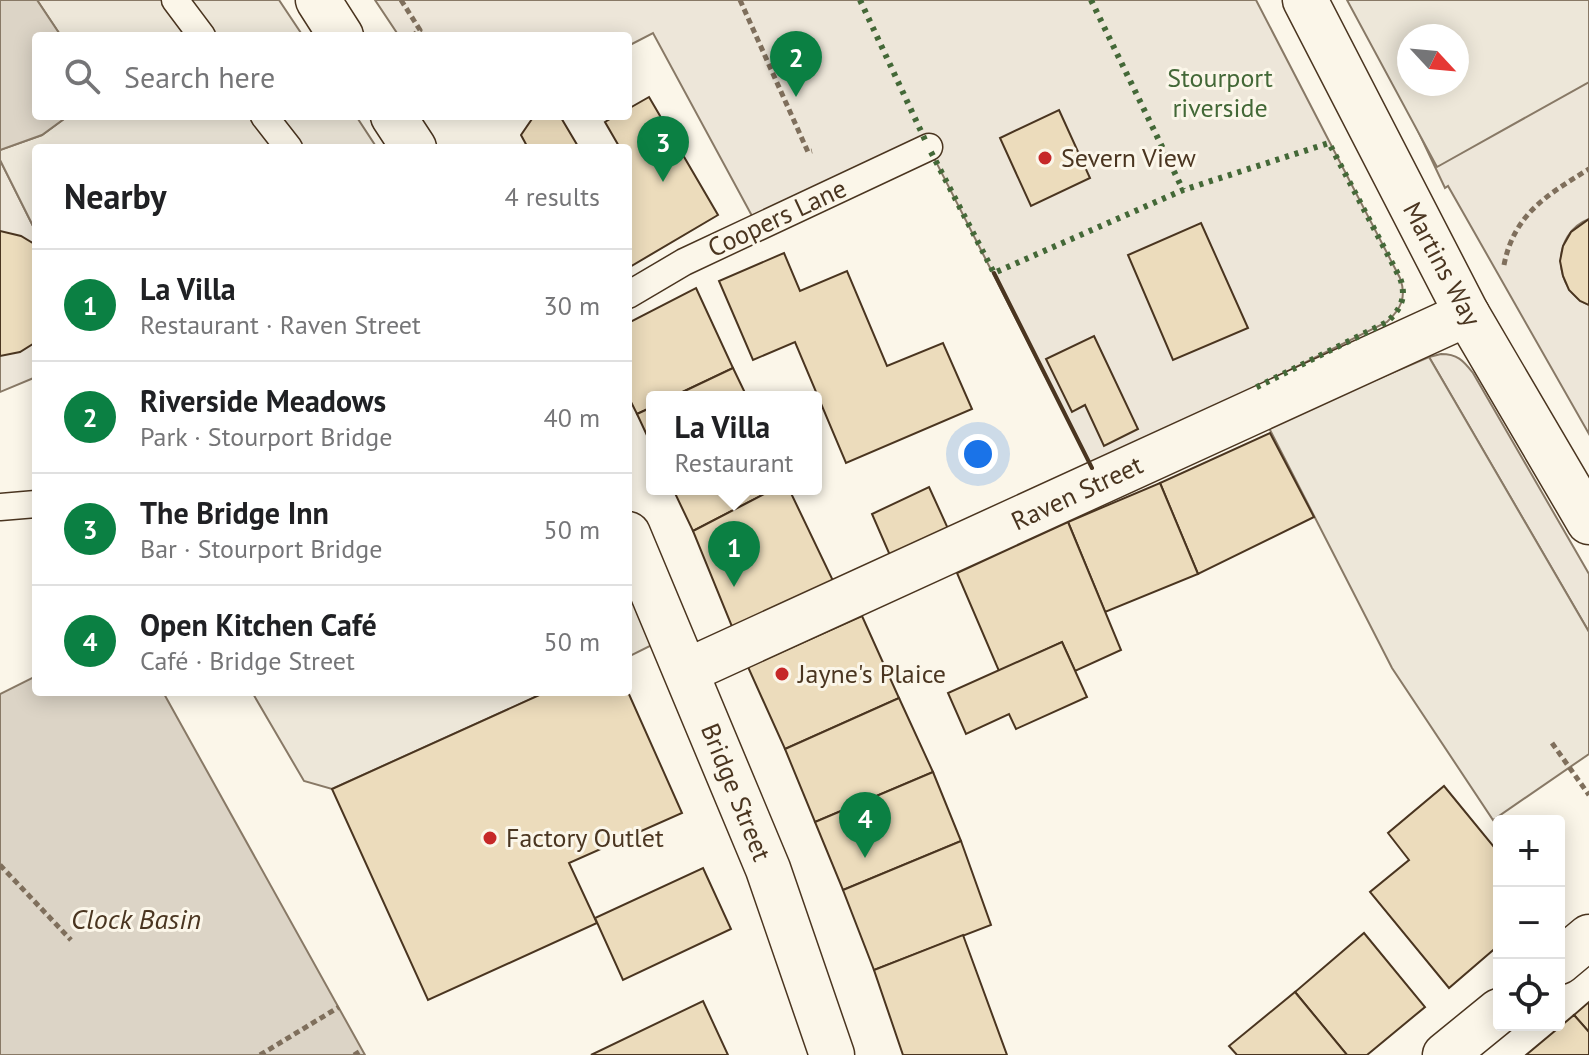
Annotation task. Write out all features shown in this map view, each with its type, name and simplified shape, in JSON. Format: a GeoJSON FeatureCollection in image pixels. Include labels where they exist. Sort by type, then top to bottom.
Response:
{"type":"FeatureCollection","features":[{"type":"Feature","properties":{"kind":"street"},"geometry":{"type":"LineString","coordinates":[[318,0],[338,32]]}},
{"type":"Feature","properties":{"kind":"street","name":"Martins Way"},"geometry":{"type":"LineString","coordinates":[[1305,0],[1467,314],[1589,522]]}},
{"type":"Feature","properties":{"kind":"street"},"geometry":{"type":"LineString","coordinates":[[396,120],[411,144]]}},
{"type":"Feature","properties":{"kind":"street","name":"Raven Street"},"geometry":{"type":"LineString","coordinates":[[687,671],[1467,314]]}},
{"type":"Feature","properties":{"kind":"street","name":"Bridge Street"},"geometry":{"type":"LineString","coordinates":[[632,543],[768,869],[832,1055]]}},
{"type":"Feature","properties":{"kind":"street"},"geometry":{"type":"LineString","coordinates":[[1563,959],[1589,937]]}},
{"type":"Feature","properties":{"kind":"street"},"geometry":{"type":"LineString","coordinates":[[1445,1055],[1493,1016]]}},
{"type":"Feature","properties":{"kind":"lane"},"geometry":{"type":"LineString","coordinates":[[175,0],[199,32]]}},
{"type":"Feature","properties":{"kind":"lane"},"geometry":{"type":"LineString","coordinates":[[267,120],[286,144]]}},
{"type":"Feature","properties":{"kind":"lane","name":"Coopers Lane"},"geometry":{"type":"LineString","coordinates":[[632,293],[696,256],[929,147]]}},
{"type":"Feature","properties":{"kind":"lane"},"geometry":{"type":"LineString","coordinates":[[0,507],[32,504]]}},
{"type":"Feature","properties":{"kind":"path"},"geometry":{"type":"LineString","coordinates":[[401,0],[420,30],[417,32]]}},
{"type":"Feature","properties":{"kind":"path"},"geometry":{"type":"LineString","coordinates":[[740,0],[808,152],[821,148]]}},
{"type":"Feature","properties":{"kind":"path"},"geometry":{"type":"LineString","coordinates":[[1467,314],[1501,284],[1507,249],[1526,214],[1589,169]]}},
{"type":"Feature","properties":{"kind":"path"},"geometry":{"type":"LineString","coordinates":[[1552,743],[1589,795]]}},
{"type":"Feature","properties":{"kind":"path"},"geometry":{"type":"LineString","coordinates":[[0,865],[71,940]]}},
{"type":"Feature","properties":{"kind":"path"},"geometry":{"type":"LineString","coordinates":[[260,1055],[339,1007]]}},
{"type":"Feature","properties":{"kind":"path"},"geometry":{"type":"LineString","coordinates":[[354,1055],[362,1050]]}},
{"type":"Feature","properties":{"kind":"green space","name":"Stourport riverside"},"geometry":{"type":"Polygon","coordinates":[[[375,0],[1256,0],[1400,278],[1403,291],[1401,302],[1387,322],[1092,468],[929,148],[758,227],[653,33],[632,44],[632,32],[396,32],[375,0]]]}},
{"type":"Feature","properties":{"kind":"green space"},"geometry":{"type":"Polygon","coordinates":[[[1356,0],[1589,0],[1589,219],[1576,226],[1567,237],[1561,262],[1568,287],[1577,298],[1589,305],[1589,434],[1448,186],[1445,188],[1401,96],[1469,96],[1469,24],[1397,24],[1397,87],[1356,0]]]}},
{"type":"Feature","properties":{"kind":"green space"},"geometry":{"type":"Polygon","coordinates":[[[0,160],[32,224],[32,379],[0,392],[0,160]]]}},
{"type":"Feature","properties":{"kind":"green space"},"geometry":{"type":"Polygon","coordinates":[[[1441,354],[1459,359],[1473,373],[1589,574],[1589,632],[1429,357],[1441,354]]]}},
{"type":"Feature","properties":{"kind":"shaded area"},"geometry":{"type":"Polygon","coordinates":[[[37,0],[279,0],[300,32],[58,32],[37,0]]]}},
{"type":"Feature","properties":{"kind":"shaded area"},"geometry":{"type":"Polygon","coordinates":[[[1347,0],[1589,0],[1589,82],[1437,167],[1399,96],[1469,96],[1469,24],[1397,24],[1397,93],[1347,0]]]}},
{"type":"Feature","properties":{"kind":"shaded area"},"geometry":{"type":"Polygon","coordinates":[[[63,120],[359,120],[374,144],[32,144],[32,224],[0,160],[0,150],[42,135],[63,120]]]}},
{"type":"Feature","properties":{"kind":"shaded area"},"geometry":{"type":"Polygon","coordinates":[[[1429,357],[1589,632],[1589,754],[1500,815],[1493,815],[1493,820],[1392,668],[1268,426],[1429,357]]]}},
{"type":"Feature","properties":{"kind":"shaded area"},"geometry":{"type":"Polygon","coordinates":[[[632,547],[672,635],[632,655],[632,547]]]}},
{"type":"Feature","properties":{"kind":"shaded area"},"geometry":{"type":"Polygon","coordinates":[[[254,696],[537,696],[332,789],[304,781],[254,696]]]}},
{"type":"Feature","properties":{"kind":"water"},"geometry":{"type":"Polygon","coordinates":[[[0,0],[37,0],[58,32],[32,32],[32,120],[63,120],[42,135],[0,150],[0,0]]]}},
{"type":"Feature","properties":{"kind":"water","name":"Clock Basin"},"geometry":{"type":"Polygon","coordinates":[[[32,678],[32,696],[165,696],[365,1055],[0,1055],[0,694],[32,678]]]}},
{"type":"Feature","properties":{"kind":"building"},"geometry":{"type":"Polygon","coordinates":[[[649,97],[718,215],[632,266],[632,144],[618,144],[605,122],[632,120],[632,107],[649,97]]]}},
{"type":"Feature","properties":{"kind":"building","name":"Severn View"},"geometry":{"type":"Polygon","coordinates":[[[1059,110],[1090,178],[1031,206],[1000,138],[1059,110]]]}},
{"type":"Feature","properties":{"kind":"building"},"geometry":{"type":"Polygon","coordinates":[[[531,120],[562,120],[577,144],[526,144],[521,135],[531,120]]]}},
{"type":"Feature","properties":{"kind":"building"},"geometry":{"type":"Polygon","coordinates":[[[1589,219],[1589,305],[1569,290],[1560,261],[1563,246],[1571,232],[1589,219]]]}},
{"type":"Feature","properties":{"kind":"building"},"geometry":{"type":"Polygon","coordinates":[[[1201,223],[1248,328],[1173,360],[1128,255],[1201,223]]]}},
{"type":"Feature","properties":{"kind":"building"},"geometry":{"type":"Polygon","coordinates":[[[0,231],[21,236],[32,243],[32,344],[20,352],[0,356],[0,231]]]}},
{"type":"Feature","properties":{"kind":"building"},"geometry":{"type":"Polygon","coordinates":[[[784,253],[800,291],[847,271],[887,366],[943,343],[972,409],[846,463],[822,406],[822,391],[816,391],[795,342],[753,360],[719,281],[784,253]]]}},
{"type":"Feature","properties":{"kind":"building"},"geometry":{"type":"Polygon","coordinates":[[[696,288],[733,368],[685,391],[646,391],[646,410],[637,414],[632,404],[632,321],[696,288]]]}},
{"type":"Feature","properties":{"kind":"building"},"geometry":{"type":"Polygon","coordinates":[[[1094,336],[1138,429],[1104,446],[1085,405],[1072,412],[1046,359],[1094,336]]]}},
{"type":"Feature","properties":{"kind":"building"},"geometry":{"type":"Polygon","coordinates":[[[733,368],[744,391],[685,391],[733,368]]]}},
{"type":"Feature","properties":{"kind":"building"},"geometry":{"type":"Polygon","coordinates":[[[646,410],[646,433],[637,414],[646,410]]]}},
{"type":"Feature","properties":{"kind":"building"},"geometry":{"type":"Polygon","coordinates":[[[1270,433],[1314,517],[1198,574],[1160,483],[1270,433]]]}},
{"type":"Feature","properties":{"kind":"building"},"geometry":{"type":"Polygon","coordinates":[[[1160,483],[1198,574],[1105,612],[1068,522],[1160,483]]]}},
{"type":"Feature","properties":{"kind":"building"},"geometry":{"type":"Polygon","coordinates":[[[929,487],[950,533],[892,560],[872,514],[929,487]]]}},
{"type":"Feature","properties":{"kind":"building"},"geometry":{"type":"Polygon","coordinates":[[[676,495],[762,495],[693,531],[676,495]]]}},
{"type":"Feature","properties":{"kind":"building"},"geometry":{"type":"Polygon","coordinates":[[[762,495],[792,495],[836,587],[735,634],[693,531],[762,495]]]}},
{"type":"Feature","properties":{"kind":"building"},"geometry":{"type":"Polygon","coordinates":[[[1068,522],[1121,650],[1075,671],[1062,642],[999,671],[957,573],[1068,522]]]}},
{"type":"Feature","properties":{"kind":"building"},"geometry":{"type":"Polygon","coordinates":[[[862,616],[899,698],[785,749],[748,667],[862,616]]]}},
{"type":"Feature","properties":{"kind":"building"},"geometry":{"type":"Polygon","coordinates":[[[1062,642],[1087,697],[1016,729],[1009,714],[966,734],[948,693],[1062,642]]]}},
{"type":"Feature","properties":{"kind":"building","name":"Factory Outlet"},"geometry":{"type":"Polygon","coordinates":[[[537,696],[630,696],[682,813],[569,863],[597,923],[428,1000],[332,789],[537,696]]]}},
{"type":"Feature","properties":{"kind":"building"},"geometry":{"type":"Polygon","coordinates":[[[899,698],[933,772],[815,822],[785,749],[899,698]]]}},
{"type":"Feature","properties":{"kind":"building"},"geometry":{"type":"Polygon","coordinates":[[[933,772],[961,841],[843,890],[815,822],[933,772]]]}},
{"type":"Feature","properties":{"kind":"building"},"geometry":{"type":"Polygon","coordinates":[[[1444,786],[1493,846],[1493,950],[1449,988],[1370,892],[1409,860],[1388,833],[1444,786]]]}},
{"type":"Feature","properties":{"kind":"building"},"geometry":{"type":"Polygon","coordinates":[[[961,841],[991,925],[874,970],[843,890],[961,841]]]}},
{"type":"Feature","properties":{"kind":"building"},"geometry":{"type":"Polygon","coordinates":[[[703,868],[731,929],[623,980],[595,918],[703,868]]]}},
{"type":"Feature","properties":{"kind":"building"},"geometry":{"type":"Polygon","coordinates":[[[1364,933],[1425,1007],[1367,1055],[1347,1055],[1295,992],[1364,933]]]}},
{"type":"Feature","properties":{"kind":"building"},"geometry":{"type":"Polygon","coordinates":[[[963,935],[1007,1055],[903,1055],[874,970],[963,935]]]}},
{"type":"Feature","properties":{"kind":"building"},"geometry":{"type":"Polygon","coordinates":[[[1295,992],[1347,1055],[1237,1055],[1229,1046],[1295,992]]]}},
{"type":"Feature","properties":{"kind":"building"},"geometry":{"type":"Polygon","coordinates":[[[703,1001],[728,1055],[591,1055],[703,1001]]]}},
{"type":"Feature","properties":{"kind":"building"},"geometry":{"type":"Polygon","coordinates":[[[1589,1002],[1589,1032],[1574,1015],[1589,1002]]]}},
{"type":"Feature","properties":{"kind":"building"},"geometry":{"type":"Polygon","coordinates":[[[1574,1015],[1589,1032],[1589,1055],[1526,1055],[1555,1031],[1565,1031],[1565,1022],[1574,1015]]]}},
{"type":"Feature","properties":{"kind":"hedge"},"geometry":{"type":"LineString","coordinates":[[860,0],[926,142]]}},
{"type":"Feature","properties":{"kind":"hedge"},"geometry":{"type":"LineString","coordinates":[[1091,0],[1183,190]]}},
{"type":"Feature","properties":{"kind":"hedge"},"geometry":{"type":"LineString","coordinates":[[931,152],[994,273],[1183,190],[1329,143],[1400,278],[1403,291],[1401,302],[1387,322],[1253,389]]}},
{"type":"Feature","properties":{"kind":"wall"},"geometry":{"type":"LineString","coordinates":[[994,273],[1092,468]]}},
{"type":"Feature","properties":{"kind":"place","name":"Riverside Meadows"},"geometry":{"type":"Point","coordinates":[796,97]}},
{"type":"Feature","properties":{"kind":"place","name":"Severn View"},"geometry":{"type":"Point","coordinates":[1045,158]}},
{"type":"Feature","properties":{"kind":"place","name":"The Bridge Inn"},"geometry":{"type":"Point","coordinates":[663,182]}},
{"type":"Feature","properties":{"kind":"place","name":"La Villa"},"geometry":{"type":"Point","coordinates":[734,587]}},
{"type":"Feature","properties":{"kind":"place","name":"Jayne's Plaice"},"geometry":{"type":"Point","coordinates":[782,674]}},
{"type":"Feature","properties":{"kind":"place","name":"Factory Outlet"},"geometry":{"type":"Point","coordinates":[490,838]}},
{"type":"Feature","properties":{"kind":"place","name":"Open Kitchen Café"},"geometry":{"type":"Point","coordinates":[865,858]}}]}
